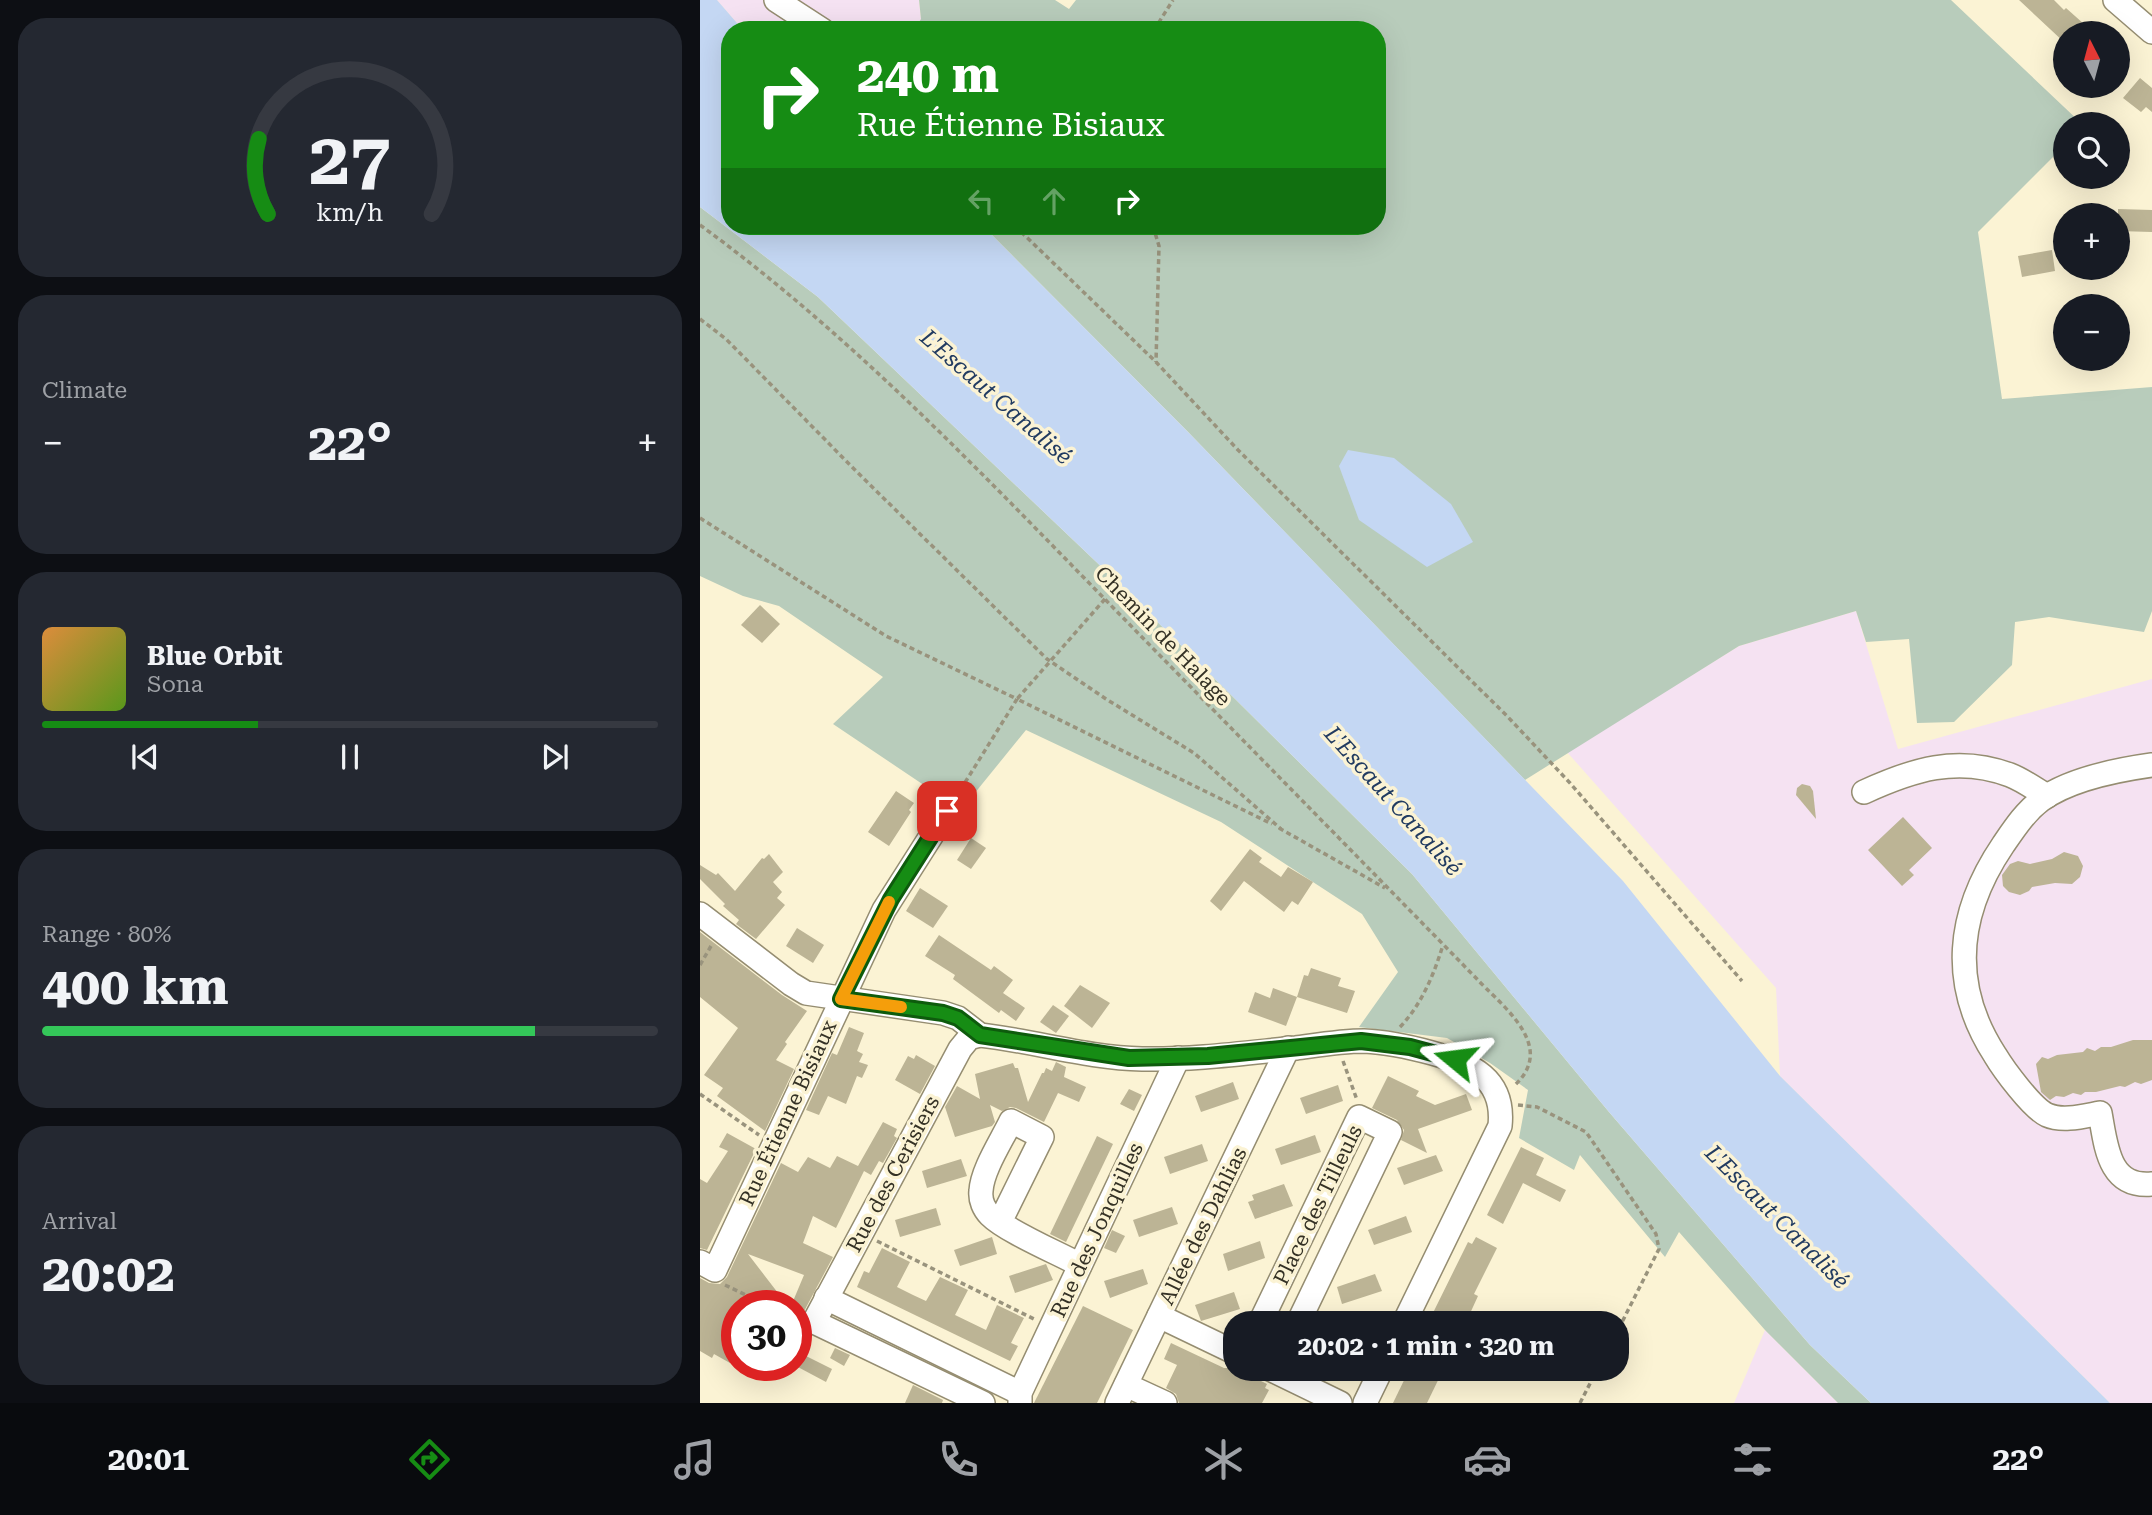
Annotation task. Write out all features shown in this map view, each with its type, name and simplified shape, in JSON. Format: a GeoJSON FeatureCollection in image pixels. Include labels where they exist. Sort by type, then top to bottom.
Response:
{"type":"FeatureCollection","features":[{"type":"Feature","properties":{"kind":"street"},"geometry":{"type":"LineString","coordinates":[[776,0],[808,21]]}},
{"type":"Feature","properties":{"kind":"street"},"geometry":{"type":"LineString","coordinates":[[2115,0],[2152,32]]}},
{"type":"Feature","properties":{"kind":"street"},"geometry":{"type":"LineString","coordinates":[[2152,765],[2065,787],[2033,807],[1993,859],[1976,892],[1969,918],[1965,955],[1970,1002],[1981,1031],[2007,1073],[2039,1110],[2057,1118],[2100,1113],[2108,1153],[2118,1172],[2130,1182],[2152,1184]]}},
{"type":"Feature","properties":{"kind":"street"},"geometry":{"type":"LineString","coordinates":[[1864,792],[1916,771],[1967,766],[2013,776],[2048,796]]}},
{"type":"Feature","properties":{"kind":"street","name":"Rue Étienne Bisiaux"},"geometry":{"type":"LineString","coordinates":[[708,1266],[773,1144],[891,899],[947,811]]}},
{"type":"Feature","properties":{"kind":"street"},"geometry":{"type":"LineString","coordinates":[[700,914],[799,990],[815,995],[943,1013],[958,1018],[980,1035],[1115,1057],[1178,1058],[1361,1041],[1390,1043],[1455,1059],[1473,1068],[1492,1086],[1499,1104],[1497,1137],[1410,1311]]}},
{"type":"Feature","properties":{"kind":"street","name":"Rue des Cerisiers"},"geometry":{"type":"LineString","coordinates":[[980,1035],[969,1038],[960,1049],[814,1322],[983,1403]]}},
{"type":"Feature","properties":{"kind":"street","name":"Allée des Dahlias"},"geometry":{"type":"LineString","coordinates":[[1122,1394],[1288,1048]]}},
{"type":"Feature","properties":{"kind":"street","name":"Rue des Jonquilles"},"geometry":{"type":"LineString","coordinates":[[1020,1398],[1050,1328],[1178,1058]]}},
{"type":"Feature","properties":{"kind":"street","name":"Place des Tilleuls"},"geometry":{"type":"LineString","coordinates":[[1272,1311],[1304,1233],[1359,1117],[1390,1132],[1304,1311]]}},
{"type":"Feature","properties":{"kind":"street"},"geometry":{"type":"LineString","coordinates":[[1342,1154],[1373,1168]]}},
{"type":"Feature","properties":{"kind":"street"},"geometry":{"type":"LineString","coordinates":[[1000,1222],[1080,1265]]}},
{"type":"Feature","properties":{"kind":"street"},"geometry":{"type":"LineString","coordinates":[[1304,1233],[1334,1247]]}},
{"type":"Feature","properties":{"kind":"street"},"geometry":{"type":"LineString","coordinates":[[827,1298],[1020,1398]]}},
{"type":"Feature","properties":{"kind":"street"},"geometry":{"type":"LineString","coordinates":[[1159,1316],[1223,1347]]}},
{"type":"Feature","properties":{"kind":"street"},"geometry":{"type":"LineString","coordinates":[[1295,1381],[1340,1403]]}},
{"type":"Feature","properties":{"kind":"street"},"geometry":{"type":"LineString","coordinates":[[1365,1403],[1376,1381]]}},
{"type":"Feature","properties":{"kind":"street"},"geometry":{"type":"LineString","coordinates":[[1122,1394],[1165,1403]]}},
{"type":"Feature","properties":{"kind":"path"},"geometry":{"type":"LineString","coordinates":[[1160,21],[1173,0]]}},
{"type":"Feature","properties":{"kind":"path","name":"Chemin de Halage"},"geometry":{"type":"LineString","coordinates":[[700,226],[767,277],[945,436],[1516,1022],[1529,1045],[1528,1068],[1499,1104]]}},
{"type":"Feature","properties":{"kind":"path"},"geometry":{"type":"LineString","coordinates":[[1024,235],[1156,362],[1238,450],[1556,767],[1742,981]]}},
{"type":"Feature","properties":{"kind":"path"},"geometry":{"type":"LineString","coordinates":[[1156,235],[1159,246],[1156,362]]}},
{"type":"Feature","properties":{"kind":"path"},"geometry":{"type":"LineString","coordinates":[[700,319],[726,339],[854,470],[1051,662],[1194,753],[1281,829]]}},
{"type":"Feature","properties":{"kind":"path"},"geometry":{"type":"LineString","coordinates":[[700,517],[886,636],[1251,812],[1391,892]]}},
{"type":"Feature","properties":{"kind":"path"},"geometry":{"type":"LineString","coordinates":[[947,811],[1017,699],[1105,599]]}},
{"type":"Feature","properties":{"kind":"path"},"geometry":{"type":"LineString","coordinates":[[1390,1043],[1431,981],[1443,945]]}},
{"type":"Feature","properties":{"kind":"path"},"geometry":{"type":"LineString","coordinates":[[1336,1043],[1360,1108],[1359,1117]]}},
{"type":"Feature","properties":{"kind":"path"},"geometry":{"type":"LineString","coordinates":[[700,1094],[773,1144]]}},
{"type":"Feature","properties":{"kind":"path"},"geometry":{"type":"LineString","coordinates":[[1499,1104],[1537,1107],[1586,1132],[1656,1234],[1660,1249],[1628,1311]]}},
{"type":"Feature","properties":{"kind":"path"},"geometry":{"type":"LineString","coordinates":[[861,1233],[1050,1328]]}},
{"type":"Feature","properties":{"kind":"path"},"geometry":{"type":"LineString","coordinates":[[708,1266],[718,1282],[735,1290]]}},
{"type":"Feature","properties":{"kind":"path"},"geometry":{"type":"LineString","coordinates":[[1580,1403],[1591,1381]]}},
{"type":"Feature","properties":{"kind":"shaded area"},"geometry":{"type":"Polygon","coordinates":[[[717,0],[919,0],[921,19],[920,21],[735,21],[717,0]]]}},
{"type":"Feature","properties":{"kind":"shaded area"},"geometry":{"type":"Polygon","coordinates":[[[1856,611],[1898,749],[2152,679],[2152,1403],[2110,1403],[1780,1076],[1776,988],[1567,752],[1739,646],[1856,611]]]}},
{"type":"Feature","properties":{"kind":"shaded area"},"geometry":{"type":"Polygon","coordinates":[[[1765,1330],[1838,1403],[1734,1403],[1765,1330]]]}},
{"type":"Feature","properties":{"kind":"green space"},"geometry":{"type":"Polygon","coordinates":[[[919,0],[1055,0],[1069,9],[1076,0],[1951,0],[2069,112],[2053,112],[2053,157],[1978,232],[2002,399],[2152,387],[2152,611],[2144,632],[2049,617],[2015,622],[2012,665],[1954,722],[1917,723],[1909,639],[1866,642],[1856,611],[1739,646],[1525,780],[1189,433],[992,235],[1386,235],[1386,21],[920,21],[919,0]]]}},
{"type":"Feature","properties":{"kind":"green space"},"geometry":{"type":"Polygon","coordinates":[[[700,207],[721,223],[721,235],[737,235],[818,297],[1110,575],[1412,874],[1609,1112],[1810,1345],[1871,1403],[1838,1403],[1765,1330],[1679,1232],[1665,1257],[1580,1155],[1574,1170],[1519,1138],[1528,1090],[1490,1063],[1447,1038],[1359,1027],[1398,972],[1362,914],[1221,822],[1026,730],[961,810],[833,724],[883,677],[779,606],[743,596],[700,576],[700,207]]]}},
{"type":"Feature","properties":{"kind":"water"},"geometry":{"type":"Polygon","coordinates":[[[700,0],[717,0],[735,21],[721,21],[721,223],[700,207],[700,0]]]}},
{"type":"Feature","properties":{"kind":"water","name":"L'Escaut Canalisé"},"geometry":{"type":"Polygon","coordinates":[[[737,235],[992,235],[1189,433],[1623,881],[1780,1076],[2110,1403],[1871,1403],[1810,1345],[1609,1112],[1412,874],[1110,575],[818,297],[737,235]]]}},
{"type":"Feature","properties":{"kind":"water"},"geometry":{"type":"Polygon","coordinates":[[[1348,450],[1394,458],[1451,504],[1473,542],[1427,567],[1359,520],[1339,466],[1348,450]]]}},
{"type":"Feature","properties":{"kind":"building"},"geometry":{"type":"Polygon","coordinates":[[[2019,0],[2054,0],[2081,21],[2053,21],[2053,32],[2019,0]]]}},
{"type":"Feature","properties":{"kind":"building"},"geometry":{"type":"Polygon","coordinates":[[[2140,78],[2152,88],[2152,112],[2146,107],[2141,112],[2123,98],[2130,98],[2130,90],[2140,78]]]}},
{"type":"Feature","properties":{"kind":"building"},"geometry":{"type":"Polygon","coordinates":[[[2130,209],[2152,210],[2152,232],[2130,231],[2130,209]]]}},
{"type":"Feature","properties":{"kind":"building"},"geometry":{"type":"Polygon","coordinates":[[[2052,250],[2053,271],[2022,277],[2018,256],[2052,250]]]}},
{"type":"Feature","properties":{"kind":"building"},"geometry":{"type":"Polygon","coordinates":[[[760,605],[780,624],[762,643],[741,625],[760,605]]]}},
{"type":"Feature","properties":{"kind":"building"},"geometry":{"type":"Polygon","coordinates":[[[1802,784],[1810,786],[1813,791],[1816,819],[1796,795],[1797,788],[1802,784]]]}},
{"type":"Feature","properties":{"kind":"building"},"geometry":{"type":"Polygon","coordinates":[[[896,791],[914,803],[889,846],[868,832],[896,791]]]}},
{"type":"Feature","properties":{"kind":"building"},"geometry":{"type":"Polygon","coordinates":[[[1903,817],[1932,848],[1909,870],[1914,875],[1902,886],[1868,850],[1903,817]]]}},
{"type":"Feature","properties":{"kind":"building"},"geometry":{"type":"Polygon","coordinates":[[[971,838],[986,848],[971,869],[957,860],[971,838]]]}},
{"type":"Feature","properties":{"kind":"building"},"geometry":{"type":"Polygon","coordinates":[[[1250,849],[1262,858],[1259,862],[1281,877],[1288,867],[1313,882],[1298,905],[1292,901],[1284,912],[1244,881],[1221,911],[1210,901],[1250,849]]]}},
{"type":"Feature","properties":{"kind":"building"},"geometry":{"type":"Polygon","coordinates":[[[2064,852],[2078,856],[2083,866],[2080,877],[2072,884],[2055,883],[2032,887],[2020,895],[2009,892],[2003,886],[2002,875],[2010,864],[2018,861],[2030,864],[2052,859],[2064,852]]]}},
{"type":"Feature","properties":{"kind":"building"},"geometry":{"type":"Polygon","coordinates":[[[769,854],[783,872],[773,882],[782,892],[777,898],[785,905],[756,939],[736,924],[739,920],[700,879],[700,865],[716,875],[718,873],[735,891],[762,858],[769,854]]]}},
{"type":"Feature","properties":{"kind":"building"},"geometry":{"type":"Polygon","coordinates":[[[920,888],[948,906],[933,928],[906,911],[920,888]]]}},
{"type":"Feature","properties":{"kind":"building"},"geometry":{"type":"Polygon","coordinates":[[[797,928],[824,945],[813,963],[786,946],[797,928]]]}},
{"type":"Feature","properties":{"kind":"building"},"geometry":{"type":"Polygon","coordinates":[[[700,932],[807,1011],[776,1060],[794,1069],[765,1131],[717,1096],[723,1088],[704,1075],[738,1028],[700,997],[700,932]]]}},
{"type":"Feature","properties":{"kind":"building"},"geometry":{"type":"Polygon","coordinates":[[[939,935],[991,970],[994,966],[1013,980],[1003,993],[1025,1008],[1016,1021],[1001,1010],[999,1013],[953,979],[955,975],[925,956],[939,935]]]}},
{"type":"Feature","properties":{"kind":"building"},"geometry":{"type":"Polygon","coordinates":[[[1311,968],[1341,978],[1338,986],[1355,991],[1347,1013],[1297,997],[1304,975],[1308,976],[1311,968]]]}},
{"type":"Feature","properties":{"kind":"building"},"geometry":{"type":"Polygon","coordinates":[[[1080,985],[1110,1003],[1092,1028],[1064,1006],[1080,985]]]}},
{"type":"Feature","properties":{"kind":"building"},"geometry":{"type":"Polygon","coordinates":[[[1273,988],[1297,997],[1286,1026],[1248,1012],[1255,992],[1270,998],[1273,988]]]}},
{"type":"Feature","properties":{"kind":"building"},"geometry":{"type":"Polygon","coordinates":[[[1053,1005],[1069,1016],[1056,1033],[1040,1022],[1053,1005]]]}},
{"type":"Feature","properties":{"kind":"building"},"geometry":{"type":"Polygon","coordinates":[[[849,1027],[864,1033],[857,1051],[863,1054],[859,1062],[868,1065],[862,1078],[857,1076],[846,1104],[828,1096],[819,1115],[806,1110],[832,1053],[837,1055],[849,1027]]]}},
{"type":"Feature","properties":{"kind":"building"},"geometry":{"type":"Polygon","coordinates":[[[2133,1040],[2152,1040],[2152,1080],[2141,1084],[2135,1082],[2125,1087],[2085,1092],[2081,1095],[2073,1093],[2064,1097],[2056,1096],[2050,1100],[2041,1092],[2036,1064],[2042,1057],[2048,1059],[2057,1055],[2083,1052],[2087,1048],[2095,1051],[2101,1047],[2111,1047],[2133,1040]]]}},
{"type":"Feature","properties":{"kind":"building"},"geometry":{"type":"Polygon","coordinates":[[[916,1055],[935,1066],[920,1094],[895,1080],[908,1056],[914,1059],[916,1055]]]}},
{"type":"Feature","properties":{"kind":"building"},"geometry":{"type":"Polygon","coordinates":[[[1056,1062],[1066,1067],[1064,1077],[1086,1087],[1079,1102],[1058,1093],[1044,1122],[1016,1108],[1010,1107],[1002,1111],[990,1105],[995,1122],[992,1126],[955,1137],[945,1107],[957,1086],[980,1099],[975,1074],[1013,1063],[1015,1068],[1018,1068],[1028,1102],[1042,1073],[1046,1068],[1052,1071],[1056,1062]]]}},
{"type":"Feature","properties":{"kind":"building"},"geometry":{"type":"Polygon","coordinates":[[[1388,1076],[1419,1091],[1416,1096],[1435,1105],[1466,1094],[1472,1110],[1418,1129],[1427,1153],[1401,1140],[1404,1130],[1397,1120],[1372,1108],[1388,1076]]]}},
{"type":"Feature","properties":{"kind":"building"},"geometry":{"type":"Polygon","coordinates":[[[1233,1082],[1239,1099],[1201,1112],[1195,1096],[1233,1082]]]}},
{"type":"Feature","properties":{"kind":"building"},"geometry":{"type":"Polygon","coordinates":[[[1338,1085],[1343,1101],[1306,1114],[1300,1098],[1338,1085]]]}},
{"type":"Feature","properties":{"kind":"building"},"geometry":{"type":"Polygon","coordinates":[[[1129,1089],[1142,1095],[1134,1111],[1120,1104],[1129,1089]]]}},
{"type":"Feature","properties":{"kind":"building"},"geometry":{"type":"Polygon","coordinates":[[[883,1122],[897,1129],[894,1136],[897,1138],[883,1163],[879,1161],[871,1175],[864,1171],[836,1228],[813,1216],[803,1243],[833,1257],[812,1296],[812,1290],[798,1290],[804,1275],[748,1254],[776,1290],[721,1290],[721,1358],[714,1354],[712,1358],[700,1351],[700,1278],[709,1283],[720,1284],[727,1277],[781,1163],[798,1172],[808,1157],[830,1168],[837,1156],[858,1166],[883,1122]]]}},
{"type":"Feature","properties":{"kind":"building"},"geometry":{"type":"Polygon","coordinates":[[[727,1133],[756,1149],[707,1250],[700,1248],[700,1179],[707,1183],[728,1151],[719,1147],[727,1133]]]}},
{"type":"Feature","properties":{"kind":"building"},"geometry":{"type":"Polygon","coordinates":[[[1315,1135],[1321,1152],[1281,1165],[1275,1149],[1315,1135]]]}},
{"type":"Feature","properties":{"kind":"building"},"geometry":{"type":"Polygon","coordinates":[[[1097,1136],[1113,1144],[1066,1242],[1050,1234],[1097,1136]]]}},
{"type":"Feature","properties":{"kind":"building"},"geometry":{"type":"Polygon","coordinates":[[[1202,1144],[1208,1161],[1170,1174],[1164,1157],[1202,1144]]]}},
{"type":"Feature","properties":{"kind":"building"},"geometry":{"type":"Polygon","coordinates":[[[1521,1147],[1544,1158],[1536,1175],[1566,1190],[1560,1202],[1523,1183],[1503,1224],[1487,1215],[1521,1147]]]}},
{"type":"Feature","properties":{"kind":"building"},"geometry":{"type":"Polygon","coordinates":[[[1436,1155],[1443,1171],[1404,1185],[1397,1168],[1436,1155]]]}},
{"type":"Feature","properties":{"kind":"building"},"geometry":{"type":"Polygon","coordinates":[[[961,1159],[967,1176],[927,1188],[922,1171],[961,1159]]]}},
{"type":"Feature","properties":{"kind":"building"},"geometry":{"type":"Polygon","coordinates":[[[1284,1184],[1293,1206],[1255,1219],[1248,1202],[1254,1200],[1252,1195],[1284,1184]]]}},
{"type":"Feature","properties":{"kind":"building"},"geometry":{"type":"Polygon","coordinates":[[[1172,1207],[1178,1224],[1139,1237],[1133,1220],[1172,1207]]]}},
{"type":"Feature","properties":{"kind":"building"},"geometry":{"type":"Polygon","coordinates":[[[936,1208],[941,1225],[900,1237],[895,1220],[936,1208]]]}},
{"type":"Feature","properties":{"kind":"building"},"geometry":{"type":"Polygon","coordinates":[[[1406,1216],[1412,1232],[1374,1245],[1368,1230],[1406,1216]]]}},
{"type":"Feature","properties":{"kind":"building"},"geometry":{"type":"Polygon","coordinates":[[[1112,1230],[1125,1236],[1116,1253],[1104,1248],[1112,1230]]]}},
{"type":"Feature","properties":{"kind":"building"},"geometry":{"type":"Polygon","coordinates":[[[992,1237],[997,1254],[960,1266],[954,1250],[992,1237]]]}},
{"type":"Feature","properties":{"kind":"building"},"geometry":{"type":"Polygon","coordinates":[[[1476,1237],[1497,1248],[1474,1294],[1478,1296],[1471,1311],[1434,1311],[1468,1242],[1472,1244],[1476,1237]]]}},
{"type":"Feature","properties":{"kind":"building"},"geometry":{"type":"Polygon","coordinates":[[[1260,1241],[1265,1258],[1228,1271],[1223,1254],[1260,1241]]]}},
{"type":"Feature","properties":{"kind":"building"},"geometry":{"type":"Polygon","coordinates":[[[882,1248],[910,1262],[897,1287],[913,1295],[926,1301],[940,1277],[968,1290],[955,1315],[986,1330],[997,1305],[1024,1318],[1011,1343],[1018,1346],[1010,1361],[857,1287],[864,1271],[869,1273],[882,1248]]]}},
{"type":"Feature","properties":{"kind":"building"},"geometry":{"type":"Polygon","coordinates":[[[1046,1264],[1053,1280],[1015,1293],[1009,1276],[1046,1264]]]}},
{"type":"Feature","properties":{"kind":"building"},"geometry":{"type":"Polygon","coordinates":[[[1143,1269],[1148,1284],[1110,1298],[1104,1281],[1143,1269]]]}},
{"type":"Feature","properties":{"kind":"building"},"geometry":{"type":"Polygon","coordinates":[[[1375,1274],[1382,1291],[1342,1304],[1337,1287],[1375,1274]]]}},
{"type":"Feature","properties":{"kind":"building"},"geometry":{"type":"Polygon","coordinates":[[[1234,1292],[1240,1309],[1223,1311],[1223,1314],[1201,1321],[1195,1305],[1234,1292]]]}},
{"type":"Feature","properties":{"kind":"building"},"geometry":{"type":"Polygon","coordinates":[[[1083,1306],[1133,1330],[1097,1403],[1034,1403],[1083,1306]]]}},
{"type":"Feature","properties":{"kind":"building"},"geometry":{"type":"Polygon","coordinates":[[[1171,1343],[1223,1368],[1223,1381],[1261,1381],[1267,1384],[1265,1388],[1269,1390],[1262,1403],[1179,1403],[1176,1394],[1166,1388],[1177,1365],[1164,1359],[1171,1343]]]}},
{"type":"Feature","properties":{"kind":"building"},"geometry":{"type":"Polygon","coordinates":[[[835,1348],[850,1355],[844,1366],[830,1358],[835,1348]]]}},
{"type":"Feature","properties":{"kind":"building"},"geometry":{"type":"Polygon","coordinates":[[[812,1359],[832,1369],[826,1382],[812,1375],[812,1359]]]}},
{"type":"Feature","properties":{"kind":"building"},"geometry":{"type":"Polygon","coordinates":[[[1404,1381],[1438,1381],[1427,1403],[1393,1403],[1404,1381]]]}},
{"type":"Feature","properties":{"kind":"building"},"geometry":{"type":"Polygon","coordinates":[[[913,1385],[943,1400],[942,1403],[905,1403],[913,1385]]]}},
{"type":"Feature","properties":{"kind":"slow traffic"},"geometry":{"type":"LineString","coordinates":[[889,902],[841,999],[901,1007]]}},
{"type":"Feature","properties":{"kind":"route"},"geometry":{"type":"LineString","coordinates":[[947,811],[891,899],[841,999],[943,1013],[958,1018],[980,1035],[1115,1057],[1178,1058],[1361,1041],[1410,1047],[1455,1059]]}}]}
